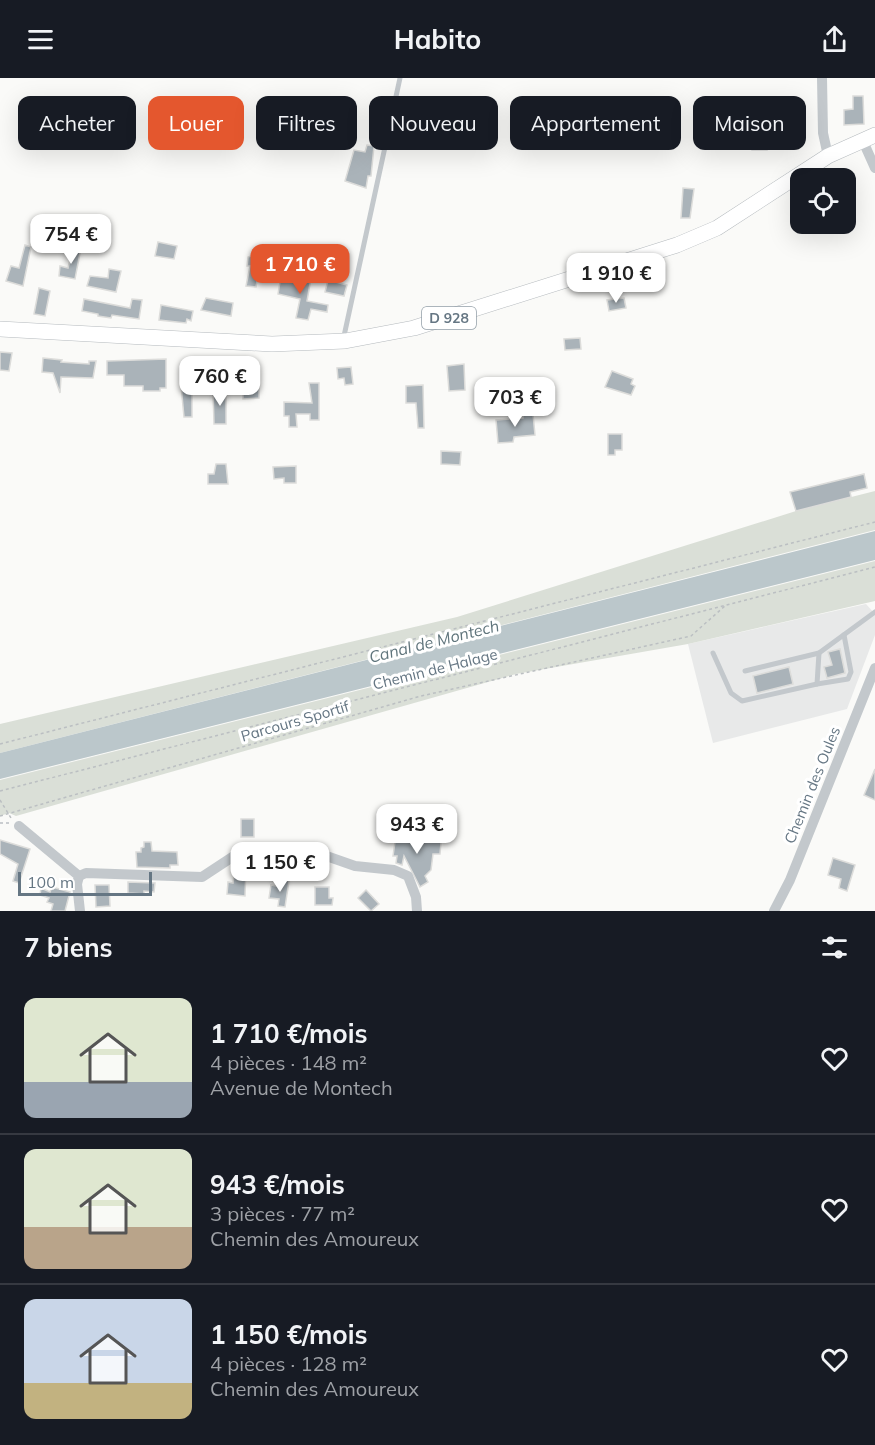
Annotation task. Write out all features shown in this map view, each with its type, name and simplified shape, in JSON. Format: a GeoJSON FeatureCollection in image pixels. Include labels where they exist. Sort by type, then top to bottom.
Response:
{"type":"FeatureCollection","features":[{"type":"Feature","properties":{"kind":"main road","name":"D 928"},"geometry":{"type":"LineString","coordinates":[[0,329],[272,344],[345,341],[414,328],[677,245],[717,228],[828,156],[868,137]]}},
{"type":"Feature","properties":{"kind":"street"},"geometry":{"type":"LineString","coordinates":[[822,78],[823,133],[828,156]]}},
{"type":"Feature","properties":{"kind":"street"},"geometry":{"type":"LineString","coordinates":[[868,137],[875,168]]}},
{"type":"Feature","properties":{"kind":"street","name":"Chemin des Oules"},"geometry":{"type":"LineString","coordinates":[[774,911],[790,880],[875,668]]}},
{"type":"Feature","properties":{"kind":"street"},"geometry":{"type":"LineString","coordinates":[[16,824],[79,876]]}},
{"type":"Feature","properties":{"kind":"street"},"geometry":{"type":"LineString","coordinates":[[79,876],[86,873],[202,878],[240,852],[315,852],[355,866],[394,870],[408,876],[416,897],[417,911]]}},
{"type":"Feature","properties":{"kind":"street"},"geometry":{"type":"LineString","coordinates":[[79,876],[77,884],[80,911]]}},
{"type":"Feature","properties":{"kind":"lane"},"geometry":{"type":"LineString","coordinates":[[345,341],[344,336],[400,78]]}},
{"type":"Feature","properties":{"kind":"lane"},"geometry":{"type":"LineString","coordinates":[[745,671],[819,653],[875,612]]}},
{"type":"Feature","properties":{"kind":"lane"},"geometry":{"type":"LineString","coordinates":[[714,653],[731,693],[742,701],[848,679],[851,672],[844,635]]}},
{"type":"Feature","properties":{"kind":"lane"},"geometry":{"type":"LineString","coordinates":[[817,684],[819,653]]}},
{"type":"Feature","properties":{"kind":"path"},"geometry":{"type":"LineString","coordinates":[[0,744],[875,522]]}},
{"type":"Feature","properties":{"kind":"path","name":"Chemin de Halage"},"geometry":{"type":"LineString","coordinates":[[0,791],[875,567]]}},
{"type":"Feature","properties":{"kind":"path","name":"Parcours Sportif"},"geometry":{"type":"LineString","coordinates":[[0,816],[422,696],[691,636],[728,604]]}},
{"type":"Feature","properties":{"kind":"path"},"geometry":{"type":"LineString","coordinates":[[0,800],[16,824]]}},
{"type":"Feature","properties":{"kind":"shaded area"},"geometry":{"type":"Polygon","coordinates":[[[875,491],[875,530],[0,753],[0,724],[457,617],[796,511],[875,491]]]}},
{"type":"Feature","properties":{"kind":"shaded area"},"geometry":{"type":"Polygon","coordinates":[[[875,531],[875,560],[0,779],[0,753],[875,531]]]}},
{"type":"Feature","properties":{"kind":"shaded area"},"geometry":{"type":"Polygon","coordinates":[[[875,561],[875,601],[688,644],[516,674],[16,816],[9,813],[0,816],[0,780],[875,561]]]}},
{"type":"Feature","properties":{"kind":"shaded area"},"geometry":{"type":"Polygon","coordinates":[[[866,604],[875,614],[875,635],[847,709],[713,743],[688,644],[866,604]]]}},
{"type":"Feature","properties":{"kind":"building"},"geometry":{"type":"Polygon","coordinates":[[[853,96],[863,96],[864,124],[844,125],[844,110],[853,109],[853,96]]]}},
{"type":"Feature","properties":{"kind":"building"},"geometry":{"type":"Polygon","coordinates":[[[367,145],[369,150],[374,150],[371,176],[368,176],[366,188],[345,181],[354,150],[365,152],[367,145]]]}},
{"type":"Feature","properties":{"kind":"building"},"geometry":{"type":"Polygon","coordinates":[[[683,188],[694,189],[690,218],[681,218],[683,188]]]}},
{"type":"Feature","properties":{"kind":"building"},"geometry":{"type":"Polygon","coordinates":[[[158,242],[177,246],[174,259],[155,256],[158,242]]]}},
{"type":"Feature","properties":{"kind":"building"},"geometry":{"type":"Polygon","coordinates":[[[25,245],[31,247],[23,286],[6,281],[11,266],[19,268],[25,245]]]}},
{"type":"Feature","properties":{"kind":"building"},"geometry":{"type":"Polygon","coordinates":[[[73,246],[81,248],[75,279],[59,276],[60,266],[68,268],[73,246]]]}},
{"type":"Feature","properties":{"kind":"building"},"geometry":{"type":"Polygon","coordinates":[[[248,257],[261,258],[256,287],[246,286],[250,266],[247,266],[248,257]]]}},
{"type":"Feature","properties":{"kind":"building"},"geometry":{"type":"Polygon","coordinates":[[[109,269],[121,271],[116,292],[87,286],[90,276],[108,278],[109,269]]]}},
{"type":"Feature","properties":{"kind":"building"},"geometry":{"type":"Polygon","coordinates":[[[282,270],[291,271],[289,280],[302,285],[304,276],[311,278],[307,301],[328,305],[327,312],[311,309],[308,320],[296,318],[300,299],[278,294],[282,270]]]}},
{"type":"Feature","properties":{"kind":"building"},"geometry":{"type":"Polygon","coordinates":[[[328,280],[347,285],[344,296],[325,292],[328,280]]]}},
{"type":"Feature","properties":{"kind":"building"},"geometry":{"type":"Polygon","coordinates":[[[39,288],[50,291],[45,316],[34,314],[39,288]]]}},
{"type":"Feature","properties":{"kind":"building"},"geometry":{"type":"Polygon","coordinates":[[[206,298],[233,303],[231,316],[201,310],[206,298]]]}},
{"type":"Feature","properties":{"kind":"building"},"geometry":{"type":"Polygon","coordinates":[[[624,298],[626,308],[609,311],[607,300],[624,298]]]}},
{"type":"Feature","properties":{"kind":"building"},"geometry":{"type":"Polygon","coordinates":[[[84,299],[130,308],[132,299],[142,300],[139,319],[112,315],[111,318],[82,311],[84,299]]]}},
{"type":"Feature","properties":{"kind":"building"},"geometry":{"type":"Polygon","coordinates":[[[161,305],[193,311],[191,321],[187,319],[186,323],[159,320],[161,305]]]}},
{"type":"Feature","properties":{"kind":"building"},"geometry":{"type":"Polygon","coordinates":[[[580,338],[581,349],[565,350],[564,339],[580,338]]]}},
{"type":"Feature","properties":{"kind":"building"},"geometry":{"type":"Polygon","coordinates":[[[0,352],[12,353],[9,371],[0,370],[0,352]]]}},
{"type":"Feature","properties":{"kind":"building"},"geometry":{"type":"Polygon","coordinates":[[[43,358],[89,364],[89,361],[96,361],[93,378],[61,377],[60,393],[53,373],[42,372],[43,358]]]}},
{"type":"Feature","properties":{"kind":"building"},"geometry":{"type":"Polygon","coordinates":[[[166,359],[166,388],[160,388],[160,391],[143,391],[143,386],[124,386],[124,375],[107,375],[107,361],[166,359]]]}},
{"type":"Feature","properties":{"kind":"building"},"geometry":{"type":"Polygon","coordinates":[[[464,364],[465,390],[449,391],[447,366],[464,364]]]}},
{"type":"Feature","properties":{"kind":"building"},"geometry":{"type":"Polygon","coordinates":[[[351,367],[353,384],[345,385],[344,378],[338,379],[337,368],[351,367]]]}},
{"type":"Feature","properties":{"kind":"building"},"geometry":{"type":"Polygon","coordinates":[[[612,371],[633,379],[631,384],[635,386],[631,395],[605,387],[612,371]]]}},
{"type":"Feature","properties":{"kind":"building"},"geometry":{"type":"Polygon","coordinates":[[[309,383],[319,383],[319,420],[310,420],[310,414],[296,414],[297,427],[289,427],[289,416],[284,416],[284,402],[312,403],[309,383]]]}},
{"type":"Feature","properties":{"kind":"building"},"geometry":{"type":"Polygon","coordinates":[[[181,385],[192,385],[192,417],[184,417],[181,385]]]}},
{"type":"Feature","properties":{"kind":"building"},"geometry":{"type":"Polygon","coordinates":[[[243,385],[259,385],[259,398],[243,399],[243,385]]]}},
{"type":"Feature","properties":{"kind":"building"},"geometry":{"type":"Polygon","coordinates":[[[423,385],[424,428],[418,428],[416,403],[406,403],[406,386],[423,385]]]}},
{"type":"Feature","properties":{"kind":"building"},"geometry":{"type":"Polygon","coordinates":[[[213,390],[226,390],[226,424],[214,424],[213,390]]]}},
{"type":"Feature","properties":{"kind":"building"},"geometry":{"type":"Polygon","coordinates":[[[523,414],[533,414],[535,435],[514,437],[513,442],[498,443],[496,420],[523,418],[523,414]]]}},
{"type":"Feature","properties":{"kind":"building"},"geometry":{"type":"Polygon","coordinates":[[[608,434],[622,434],[622,450],[615,450],[615,455],[608,455],[608,434]]]}},
{"type":"Feature","properties":{"kind":"building"},"geometry":{"type":"Polygon","coordinates":[[[441,451],[461,452],[460,465],[441,464],[441,451]]]}},
{"type":"Feature","properties":{"kind":"building"},"geometry":{"type":"Polygon","coordinates":[[[216,464],[226,464],[228,484],[208,484],[208,474],[214,474],[216,464]]]}},
{"type":"Feature","properties":{"kind":"building"},"geometry":{"type":"Polygon","coordinates":[[[296,466],[296,483],[284,483],[284,478],[274,479],[273,467],[296,466]]]}},
{"type":"Feature","properties":{"kind":"building"},"geometry":{"type":"Polygon","coordinates":[[[864,474],[867,488],[850,492],[851,497],[796,511],[790,492],[864,474]]]}},
{"type":"Feature","properties":{"kind":"building"},"geometry":{"type":"Polygon","coordinates":[[[840,649],[845,673],[827,678],[824,667],[832,665],[828,652],[840,649]]]}},
{"type":"Feature","properties":{"kind":"building"},"geometry":{"type":"Polygon","coordinates":[[[789,667],[793,684],[757,693],[753,676],[789,667]]]}},
{"type":"Feature","properties":{"kind":"building"},"geometry":{"type":"Polygon","coordinates":[[[875,769],[875,800],[864,795],[875,769]]]}},
{"type":"Feature","properties":{"kind":"building"},"geometry":{"type":"Polygon","coordinates":[[[241,819],[254,819],[254,837],[241,837],[241,819]]]}},
{"type":"Feature","properties":{"kind":"building"},"geometry":{"type":"Polygon","coordinates":[[[396,835],[441,842],[440,854],[433,854],[431,870],[425,876],[428,882],[420,887],[404,856],[402,865],[396,863],[397,856],[393,856],[396,835]]]}},
{"type":"Feature","properties":{"kind":"building"},"geometry":{"type":"Polygon","coordinates":[[[0,840],[30,849],[19,883],[13,881],[18,864],[0,854],[0,840]]]}},
{"type":"Feature","properties":{"kind":"building"},"geometry":{"type":"Polygon","coordinates":[[[144,842],[151,842],[152,851],[177,852],[178,865],[170,865],[170,868],[137,867],[136,852],[141,852],[144,842]]]}},
{"type":"Feature","properties":{"kind":"building"},"geometry":{"type":"Polygon","coordinates":[[[833,858],[855,865],[847,891],[839,888],[841,879],[828,875],[833,858]]]}},
{"type":"Feature","properties":{"kind":"building"},"geometry":{"type":"Polygon","coordinates":[[[235,866],[246,867],[245,896],[227,894],[228,882],[233,883],[235,866]]]}},
{"type":"Feature","properties":{"kind":"building"},"geometry":{"type":"Polygon","coordinates":[[[283,880],[289,881],[285,907],[278,906],[279,899],[269,898],[271,885],[281,887],[283,880]]]}},
{"type":"Feature","properties":{"kind":"building"},"geometry":{"type":"Polygon","coordinates":[[[128,882],[155,883],[154,892],[128,893],[128,882]]]}},
{"type":"Feature","properties":{"kind":"building"},"geometry":{"type":"Polygon","coordinates":[[[95,885],[109,885],[110,906],[96,907],[95,885]]]}},
{"type":"Feature","properties":{"kind":"building"},"geometry":{"type":"Polygon","coordinates":[[[52,887],[70,892],[65,911],[51,911],[53,904],[47,902],[49,898],[40,895],[41,888],[50,892],[52,887]]]}},
{"type":"Feature","properties":{"kind":"building"},"geometry":{"type":"Polygon","coordinates":[[[315,887],[329,887],[329,898],[333,898],[332,905],[315,905],[315,887]]]}},
{"type":"Feature","properties":{"kind":"building"},"geometry":{"type":"Polygon","coordinates":[[[366,890],[379,904],[371,911],[358,898],[366,890]]]}},
{"type":"Feature","properties":{"kind":"water label","name":"Canal de Montech"},"geometry":{"type":"Point","coordinates":[434,641]}}]}
